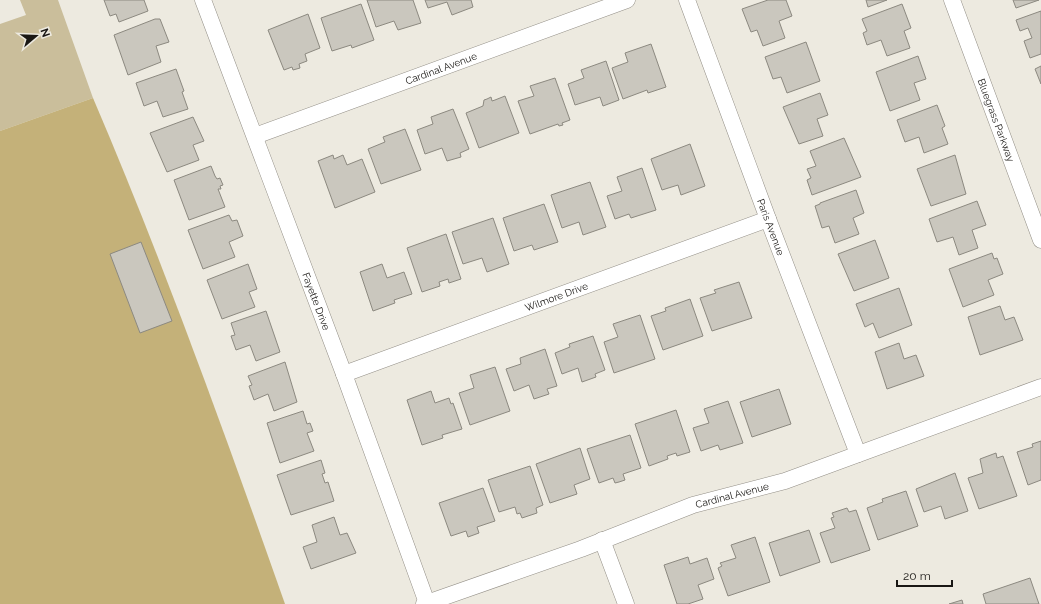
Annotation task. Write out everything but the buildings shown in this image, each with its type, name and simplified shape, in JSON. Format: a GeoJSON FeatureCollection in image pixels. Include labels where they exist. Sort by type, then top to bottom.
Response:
{"type":"FeatureCollection","features":[{"type":"Feature","properties":{"kind":"street","name":"Fayette Drive"},"geometry":{"type":"LineString","coordinates":[[203,0],[344,374],[426,603]]}},
{"type":"Feature","properties":{"kind":"street","name":"Cardinal Avenue"},"geometry":{"type":"LineString","coordinates":[[255,136],[627,0]]}},
{"type":"Feature","properties":{"kind":"street","name":"Paris Avenue"},"geometry":{"type":"LineString","coordinates":[[687,0],[768,219],[858,454]]}},
{"type":"Feature","properties":{"kind":"street","name":"Bluegrass Parkway"},"geometry":{"type":"LineString","coordinates":[[952,0],[1041,240]]}},
{"type":"Feature","properties":{"kind":"street","name":"Wilmore Drive"},"geometry":{"type":"LineString","coordinates":[[344,374],[768,219]]}},
{"type":"Feature","properties":{"kind":"street","name":"Cardinal Avenue"},"geometry":{"type":"LineString","coordinates":[[426,603],[602,540],[693,505],[785,481],[1041,387]]}},
{"type":"Feature","properties":{"kind":"street"},"geometry":{"type":"LineString","coordinates":[[602,540],[626,604]]}},
{"type":"Feature","properties":{"kind":"shaded area"},"geometry":{"type":"Polygon","coordinates":[[[20,0],[58,0],[93,98],[0,131],[0,24],[26,15],[20,0]]]}},
{"type":"Feature","properties":{"kind":"shaded area"},"geometry":{"type":"Polygon","coordinates":[[[93,98],[145,223],[169,286],[217,413],[285,604],[0,604],[0,131],[93,98]]]}}]}
